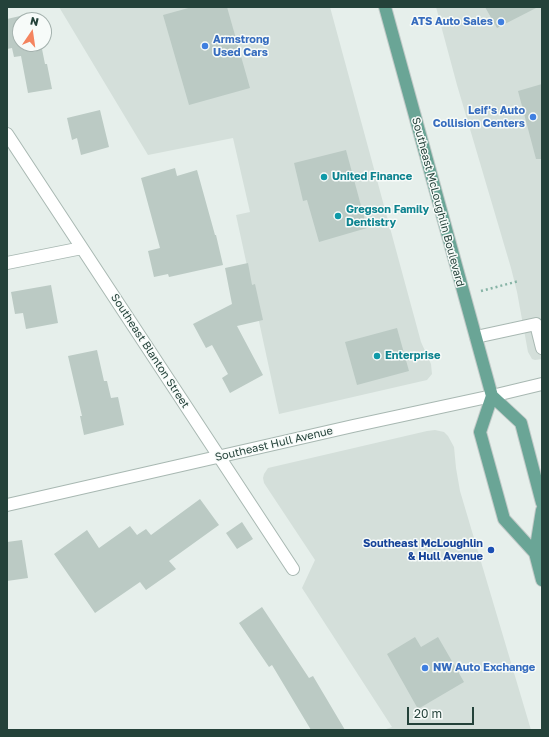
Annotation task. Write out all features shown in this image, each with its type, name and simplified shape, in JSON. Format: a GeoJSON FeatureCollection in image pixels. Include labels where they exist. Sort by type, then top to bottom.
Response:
{"type":"FeatureCollection","features":[{"type":"Feature","properties":{"kind":"main road","name":"Southeast McLoughlin Boulevard"},"geometry":{"type":"LineString","coordinates":[[385,7],[492,396]]}},
{"type":"Feature","properties":{"kind":"main road"},"geometry":{"type":"LineString","coordinates":[[535,553],[504,519],[480,432],[492,396],[521,423],[542,503]]}},
{"type":"Feature","properties":{"kind":"main road"},"geometry":{"type":"LineString","coordinates":[[542,510],[535,553],[542,580]]}},
{"type":"Feature","properties":{"kind":"street","name":"Southeast Blanton Street"},"geometry":{"type":"LineString","coordinates":[[7,134],[293,569]]}},
{"type":"Feature","properties":{"kind":"street"},"geometry":{"type":"LineString","coordinates":[[7,262],[82,248]]}},
{"type":"Feature","properties":{"kind":"street"},"geometry":{"type":"LineString","coordinates":[[476,337],[536,324],[542,348]]}},
{"type":"Feature","properties":{"kind":"street","name":"Southeast Hull Avenue"},"geometry":{"type":"LineString","coordinates":[[7,505],[542,384]]}},
{"type":"Feature","properties":{"kind":"path"},"geometry":{"type":"LineString","coordinates":[[464,295],[519,281]]}},
{"type":"Feature","properties":{"kind":"shaded area"},"geometry":{"type":"Polygon","coordinates":[[[59,7],[330,7],[421,342],[431,364],[432,374],[427,380],[279,414],[236,215],[250,212],[233,138],[148,155],[59,7]]]}},
{"type":"Feature","properties":{"kind":"shaded area"},"geometry":{"type":"Polygon","coordinates":[[[436,7],[542,7],[542,359],[532,359],[528,352],[511,268],[457,85],[436,7]]]}},
{"type":"Feature","properties":{"kind":"shaded area"},"geometry":{"type":"Polygon","coordinates":[[[435,430],[444,432],[454,447],[460,491],[531,730],[383,730],[392,727],[302,588],[315,560],[264,483],[264,474],[268,468],[435,430]]]}},
{"type":"Feature","properties":{"kind":"building","name":"Armstrong Used Cars"},"geometry":{"type":"Polygon","coordinates":[[[192,7],[227,7],[250,88],[189,105],[163,15],[192,7]]]}},
{"type":"Feature","properties":{"kind":"building","name":"ATS Auto Sales"},"geometry":{"type":"Polygon","coordinates":[[[485,7],[538,7],[497,28],[485,7]]]}},
{"type":"Feature","properties":{"kind":"building"},"geometry":{"type":"Polygon","coordinates":[[[12,18],[12,48],[7,49],[7,19],[12,18]]]}},
{"type":"Feature","properties":{"kind":"building"},"geometry":{"type":"Polygon","coordinates":[[[13,52],[43,52],[45,64],[47,64],[52,89],[28,93],[21,56],[14,57],[13,52]]]}},
{"type":"Feature","properties":{"kind":"building","name":"Leif's Auto Collision Centers"},"geometry":{"type":"Polygon","coordinates":[[[542,84],[542,159],[536,159],[518,91],[542,84]]]}},
{"type":"Feature","properties":{"kind":"building"},"geometry":{"type":"Polygon","coordinates":[[[100,110],[109,147],[81,155],[77,138],[72,140],[67,118],[100,110]]]}},
{"type":"Feature","properties":{"kind":"building"},"geometry":{"type":"Polygon","coordinates":[[[346,150],[367,228],[319,242],[307,200],[303,201],[294,163],[346,150]]]}},
{"type":"Feature","properties":{"kind":"building"},"geometry":{"type":"Polygon","coordinates":[[[175,168],[177,176],[197,170],[223,265],[169,277],[168,274],[154,277],[148,251],[160,248],[141,178],[175,168]]]}},
{"type":"Feature","properties":{"kind":"building"},"geometry":{"type":"Polygon","coordinates":[[[248,263],[252,285],[255,284],[263,320],[237,326],[263,375],[230,393],[222,378],[228,374],[212,345],[206,348],[193,324],[232,304],[225,268],[248,263]]]}},
{"type":"Feature","properties":{"kind":"building"},"geometry":{"type":"Polygon","coordinates":[[[51,285],[58,323],[26,329],[23,313],[15,314],[11,292],[51,285]]]}},
{"type":"Feature","properties":{"kind":"building","name":"Enterprise"},"geometry":{"type":"Polygon","coordinates":[[[397,328],[409,371],[357,385],[345,342],[397,328]]]}},
{"type":"Feature","properties":{"kind":"building"},"geometry":{"type":"Polygon","coordinates":[[[97,350],[104,381],[107,381],[111,398],[118,397],[124,425],[84,435],[80,416],[82,416],[68,356],[97,350]]]}},
{"type":"Feature","properties":{"kind":"building"},"geometry":{"type":"Polygon","coordinates":[[[200,499],[219,525],[169,561],[176,569],[146,590],[140,582],[95,613],[54,554],[87,530],[99,548],[130,526],[137,535],[146,529],[151,535],[200,499]]]}},
{"type":"Feature","properties":{"kind":"building"},"geometry":{"type":"Polygon","coordinates":[[[242,522],[253,539],[237,549],[226,533],[242,522]]]}},
{"type":"Feature","properties":{"kind":"building"},"geometry":{"type":"Polygon","coordinates":[[[22,540],[28,578],[7,581],[7,542],[22,540]]]}},
{"type":"Feature","properties":{"kind":"building"},"geometry":{"type":"Polygon","coordinates":[[[262,607],[309,678],[313,676],[345,730],[311,730],[272,665],[269,667],[239,623],[262,607]]]}},
{"type":"Feature","properties":{"kind":"building","name":"NW Auto Exchange"},"geometry":{"type":"Polygon","coordinates":[[[415,637],[421,647],[438,637],[464,682],[418,709],[387,654],[415,637]]]}},
{"type":"Feature","properties":{"kind":"place","name":"ATS Auto Sales"},"geometry":{"type":"Point","coordinates":[501,22]}},
{"type":"Feature","properties":{"kind":"place","name":"Armstrong Used Cars"},"geometry":{"type":"Point","coordinates":[205,46]}},
{"type":"Feature","properties":{"kind":"place","name":"Leif's Auto Collision Centers"},"geometry":{"type":"Point","coordinates":[533,117]}},
{"type":"Feature","properties":{"kind":"place","name":"United Finance"},"geometry":{"type":"Point","coordinates":[324,177]}},
{"type":"Feature","properties":{"kind":"place","name":"Gregson Family Dentistry"},"geometry":{"type":"Point","coordinates":[338,216]}},
{"type":"Feature","properties":{"kind":"place","name":"Enterprise"},"geometry":{"type":"Point","coordinates":[377,356]}},
{"type":"Feature","properties":{"kind":"place","name":"Southeast McLoughlin & Hull Avenue"},"geometry":{"type":"Point","coordinates":[491,550]}},
{"type":"Feature","properties":{"kind":"place","name":"NW Auto Exchange"},"geometry":{"type":"Point","coordinates":[425,668]}}]}
